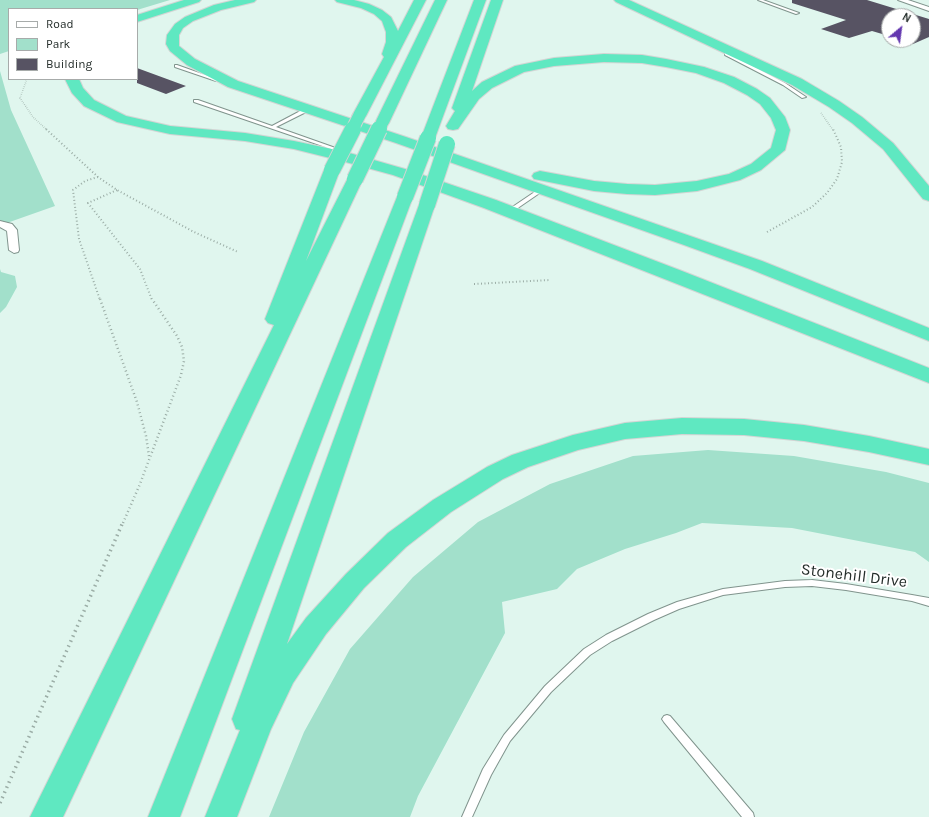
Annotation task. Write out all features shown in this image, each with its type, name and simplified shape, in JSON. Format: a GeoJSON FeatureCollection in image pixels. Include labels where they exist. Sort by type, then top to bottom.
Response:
{"type":"FeatureCollection","features":[{"type":"Feature","properties":{"kind":"highway"},"geometry":{"type":"LineString","coordinates":[[138,19],[195,0]]}},
{"type":"Feature","properties":{"kind":"highway"},"geometry":{"type":"LineString","coordinates":[[250,0],[218,7],[189,19],[175,31],[172,44],[178,53],[200,68],[233,84],[401,140],[756,265],[929,335]]}},
{"type":"Feature","properties":{"kind":"highway"},"geometry":{"type":"LineString","coordinates":[[342,0],[371,9],[383,15],[389,23],[392,32],[392,42],[382,71]]}},
{"type":"Feature","properties":{"kind":"highway"},"geometry":{"type":"LineString","coordinates":[[239,418],[288,281],[332,170],[420,0]]}},
{"type":"Feature","properties":{"kind":"highway"},"geometry":{"type":"LineString","coordinates":[[46,817],[441,0]]}},
{"type":"Feature","properties":{"kind":"highway"},"geometry":{"type":"LineString","coordinates":[[164,817],[428,138],[480,0]]}},
{"type":"Feature","properties":{"kind":"highway"},"geometry":{"type":"LineString","coordinates":[[217,817],[248,715],[497,0]]}},
{"type":"Feature","properties":{"kind":"highway"},"geometry":{"type":"LineString","coordinates":[[620,0],[796,82],[834,104],[857,120],[888,146],[929,196]]}},
{"type":"Feature","properties":{"kind":"highway"},"geometry":{"type":"LineString","coordinates":[[401,140],[487,164],[550,178],[611,188],[655,190],[703,185],[723,181],[745,173],[764,162],[777,150],[783,130],[778,117],[765,101],[745,88],[728,80],[700,70],[666,63],[635,59],[604,58],[554,62],[526,68],[502,76],[487,85],[474,96],[453,126]]}},
{"type":"Feature","properties":{"kind":"highway"},"geometry":{"type":"LineString","coordinates":[[72,80],[77,90],[89,103],[109,114],[136,124],[170,130],[245,138],[306,148],[362,161],[452,190],[510,211],[772,312],[929,376]]}},
{"type":"Feature","properties":{"kind":"highway"},"geometry":{"type":"LineString","coordinates":[[221,817],[256,728],[269,701],[283,674],[316,626],[355,581],[397,540],[442,506],[495,473],[546,451],[579,441],[625,431],[682,426],[744,427],[797,432],[869,444],[929,457]]}},
{"type":"Feature","properties":{"kind":"street"},"geometry":{"type":"LineString","coordinates":[[901,0],[929,8]]}},
{"type":"Feature","properties":{"kind":"street"},"geometry":{"type":"LineString","coordinates":[[0,224],[8,226],[12,230],[14,250]]}},
{"type":"Feature","properties":{"kind":"lane"},"geometry":{"type":"LineString","coordinates":[[760,0],[797,13]]}},
{"type":"Feature","properties":{"kind":"lane"},"geometry":{"type":"LineString","coordinates":[[645,12],[779,81],[804,98]]}},
{"type":"Feature","properties":{"kind":"lane"},"geometry":{"type":"LineString","coordinates":[[176,66],[259,93]]}},
{"type":"Feature","properties":{"kind":"lane"},"geometry":{"type":"LineString","coordinates":[[196,101],[452,190]]}},
{"type":"Feature","properties":{"kind":"lane"},"geometry":{"type":"LineString","coordinates":[[273,127],[308,109]]}},
{"type":"Feature","properties":{"kind":"lane"},"geometry":{"type":"LineString","coordinates":[[510,211],[542,189]]}},
{"type":"Feature","properties":{"kind":"lane","name":"Stonehill Drive"},"geometry":{"type":"LineString","coordinates":[[467,817],[487,772],[507,738],[548,689],[587,652],[609,638],[651,617],[677,606],[723,592],[785,584],[812,583],[846,587],[929,602]]}},
{"type":"Feature","properties":{"kind":"lane"},"geometry":{"type":"LineString","coordinates":[[666,719],[749,817]]}},
{"type":"Feature","properties":{"kind":"path"},"geometry":{"type":"LineString","coordinates":[[26,80],[26,85],[20,98],[33,117],[98,177],[117,190],[208,239],[238,252]]}},
{"type":"Feature","properties":{"kind":"path"},"geometry":{"type":"LineString","coordinates":[[767,232],[802,214],[820,200],[833,186],[840,170],[842,162],[841,147],[835,132],[818,110],[804,98]]}},
{"type":"Feature","properties":{"kind":"path"},"geometry":{"type":"LineString","coordinates":[[98,177],[81,183],[72,190],[79,239],[137,402],[146,436],[149,458]]}},
{"type":"Feature","properties":{"kind":"path"},"geometry":{"type":"LineString","coordinates":[[0,803],[99,578],[149,458],[181,375],[184,361],[182,347],[177,336],[154,304],[140,269],[88,204],[117,190]]}},
{"type":"Feature","properties":{"kind":"path"},"geometry":{"type":"LineString","coordinates":[[474,284],[550,280]]}},
{"type":"Feature","properties":{"kind":"green space"},"geometry":{"type":"Polygon","coordinates":[[[0,0],[170,0],[138,10],[138,8],[8,8],[8,51],[0,54],[0,0]]]}},
{"type":"Feature","properties":{"kind":"green space"},"geometry":{"type":"Polygon","coordinates":[[[0,71],[11,110],[55,206],[4,224],[0,224],[0,71]]]}},
{"type":"Feature","properties":{"kind":"green space"},"geometry":{"type":"Polygon","coordinates":[[[0,269],[1,272],[15,276],[17,287],[6,307],[0,313],[0,269]]]}},
{"type":"Feature","properties":{"kind":"green space"},"geometry":{"type":"Polygon","coordinates":[[[708,450],[794,456],[886,472],[929,483],[929,562],[915,552],[792,528],[702,523],[625,549],[577,569],[557,589],[502,602],[505,633],[418,796],[410,817],[269,817],[304,732],[350,649],[413,577],[478,522],[550,484],[633,456],[708,450]]]}},
{"type":"Feature","properties":{"kind":"building"},"geometry":{"type":"Polygon","coordinates":[[[792,0],[867,0],[893,8],[881,8],[881,34],[872,31],[849,38],[821,29],[846,20],[792,3],[792,0]]]}},
{"type":"Feature","properties":{"kind":"building"},"geometry":{"type":"Polygon","coordinates":[[[921,17],[929,19],[929,37],[921,40],[921,17]]]}},
{"type":"Feature","properties":{"kind":"building"},"geometry":{"type":"Polygon","coordinates":[[[138,68],[186,86],[166,94],[137,83],[138,68]]]}}]}
